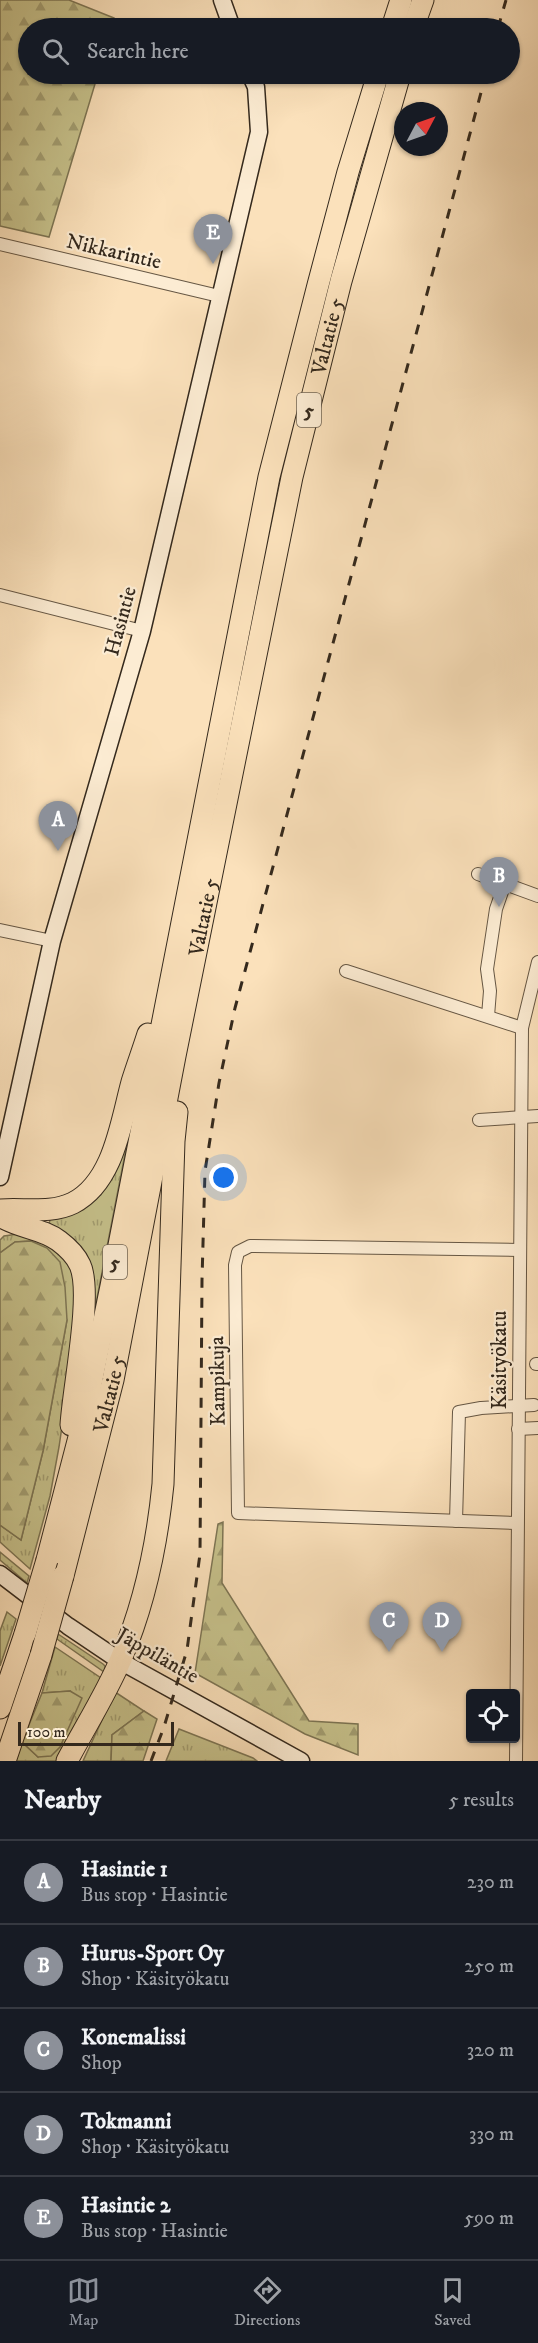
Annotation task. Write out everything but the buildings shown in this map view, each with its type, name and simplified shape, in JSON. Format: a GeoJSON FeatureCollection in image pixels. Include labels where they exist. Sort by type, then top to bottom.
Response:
{"type":"FeatureCollection","features":[{"type":"Feature","properties":{"kind":"highway"},"geometry":{"type":"LineString","coordinates":[[395,18],[401,0]]}},
{"type":"Feature","properties":{"kind":"highway"},"geometry":{"type":"LineString","coordinates":[[417,18],[423,0]]}},
{"type":"Feature","properties":{"kind":"highway","name":"Valtatie 5"},"geometry":{"type":"LineString","coordinates":[[0,1708],[26,1634],[84,1418],[269,477],[330,240],[375,84]]}},
{"type":"Feature","properties":{"kind":"highway","name":"Valtatie 5"},"geometry":{"type":"LineString","coordinates":[[5,1761],[41,1655],[113,1380],[175,1056],[292,477],[344,270],[397,84]]}},
{"type":"Feature","properties":{"kind":"highway"},"geometry":{"type":"LineString","coordinates":[[0,1210],[25,1208],[44,1211],[60,1207],[72,1203],[95,1185],[112,1149],[173,963]]}},
{"type":"Feature","properties":{"kind":"highway"},"geometry":{"type":"LineString","coordinates":[[66,1761],[120,1661],[147,1582],[158,1531],[163,1484],[174,1141],[179,1096],[175,1056]]}},
{"type":"Feature","properties":{"kind":"highway"},"geometry":{"type":"LineString","coordinates":[[0,1216],[13,1224],[46,1234],[57,1240],[75,1258],[83,1276],[84,1288],[66,1485]]}},
{"type":"Feature","properties":{"kind":"street"},"geometry":{"type":"LineString","coordinates":[[222,0],[228,18]]}},
{"type":"Feature","properties":{"kind":"street","name":"Hasintie"},"geometry":{"type":"LineString","coordinates":[[0,1177],[51,941],[142,631],[219,296],[260,132],[255,84]]}},
{"type":"Feature","properties":{"kind":"street","name":"Nikkarintie"},"geometry":{"type":"LineString","coordinates":[[0,244],[219,296]]}},
{"type":"Feature","properties":{"kind":"street"},"geometry":{"type":"LineString","coordinates":[[0,595],[142,631]]}},
{"type":"Feature","properties":{"kind":"street"},"geometry":{"type":"LineString","coordinates":[[478,873],[538,896]]}},
{"type":"Feature","properties":{"kind":"street"},"geometry":{"type":"LineString","coordinates":[[488,1016],[490,991],[488,969],[496,909],[505,883]]}},
{"type":"Feature","properties":{"kind":"street"},"geometry":{"type":"LineString","coordinates":[[0,930],[51,941]]}},
{"type":"Feature","properties":{"kind":"street","name":"Käsityökatu"},"geometry":{"type":"LineString","coordinates":[[516,1761],[522,1028],[538,962]]}},
{"type":"Feature","properties":{"kind":"street"},"geometry":{"type":"LineString","coordinates":[[346,971],[522,1028]]}},
{"type":"Feature","properties":{"kind":"street"},"geometry":{"type":"LineString","coordinates":[[479,1120],[538,1116]]}},
{"type":"Feature","properties":{"kind":"street","name":"Kampikuja"},"geometry":{"type":"LineString","coordinates":[[517,1523],[238,1513],[235,1264],[238,1252],[250,1246],[519,1250]]}},
{"type":"Feature","properties":{"kind":"street"},"geometry":{"type":"LineString","coordinates":[[456,1521],[459,1412],[482,1408],[534,1405]]}},
{"type":"Feature","properties":{"kind":"street"},"geometry":{"type":"LineString","coordinates":[[518,1429],[538,1428]]}},
{"type":"Feature","properties":{"kind":"street","name":"Jäppiläntie"},"geometry":{"type":"LineString","coordinates":[[0,1574],[120,1661],[301,1761]]}},
{"type":"Feature","properties":{"kind":"green space"},"geometry":{"type":"Polygon","coordinates":[[[0,0],[69,0],[114,18],[18,18],[18,84],[95,84],[49,237],[0,226],[0,0]]]}},
{"type":"Feature","properties":{"kind":"green space"},"geometry":{"type":"Polygon","coordinates":[[[142,1067],[85,1360],[92,1295],[49,1228],[50,1217],[83,1206],[142,1067]]]}},
{"type":"Feature","properties":{"kind":"green space"},"geometry":{"type":"Polygon","coordinates":[[[18,1234],[52,1243],[77,1273],[76,1331],[59,1447],[50,1496],[30,1569],[0,1542],[0,1525],[21,1540],[43,1451],[67,1320],[31,1241],[15,1242],[0,1253],[0,1240],[4,1236],[18,1234]]]}},
{"type":"Feature","properties":{"kind":"green space"},"geometry":{"type":"Polygon","coordinates":[[[31,1241],[47,1248],[60,1262],[65,1287],[67,1320],[43,1451],[21,1540],[0,1525],[0,1253],[15,1242],[31,1241]]]}},
{"type":"Feature","properties":{"kind":"green space"},"geometry":{"type":"Polygon","coordinates":[[[223,1522],[222,1583],[309,1721],[358,1724],[358,1755],[305,1734],[195,1673],[218,1524],[223,1522]]]}},
{"type":"Feature","properties":{"kind":"green space"},"geometry":{"type":"Polygon","coordinates":[[[0,1552],[29,1576],[27,1583],[0,1560],[0,1552]]]}},
{"type":"Feature","properties":{"kind":"green space"},"geometry":{"type":"Polygon","coordinates":[[[7,1612],[16,1619],[0,1666],[0,1631],[7,1612]]]}},
{"type":"Feature","properties":{"kind":"green space"},"geometry":{"type":"Polygon","coordinates":[[[58,1634],[103,1664],[104,1672],[57,1639],[58,1634]]]}},
{"type":"Feature","properties":{"kind":"green space"},"geometry":{"type":"Polygon","coordinates":[[[55,1647],[101,1678],[60,1761],[16,1761],[22,1742],[38,1757],[70,1691],[42,1693],[55,1647]]]}},
{"type":"Feature","properties":{"kind":"green space"},"geometry":{"type":"Polygon","coordinates":[[[70,1691],[82,1698],[60,1747],[51,1756],[38,1757],[22,1742],[42,1693],[70,1691]]]}},
{"type":"Feature","properties":{"kind":"green space"},"geometry":{"type":"Polygon","coordinates":[[[115,1692],[144,1711],[112,1735],[111,1761],[83,1761],[115,1692]]]}},
{"type":"Feature","properties":{"kind":"green space"},"geometry":{"type":"Polygon","coordinates":[[[144,1711],[157,1719],[143,1761],[111,1761],[112,1735],[144,1711]]]}},
{"type":"Feature","properties":{"kind":"green space"},"geometry":{"type":"Polygon","coordinates":[[[179,1729],[253,1758],[257,1761],[166,1761],[179,1729]]]}},
{"type":"Feature","properties":{"kind":"railway"},"geometry":{"type":"LineString","coordinates":[[501,18],[506,0]]}},
{"type":"Feature","properties":{"kind":"railway"},"geometry":{"type":"LineString","coordinates":[[151,1761],[164,1727],[187,1650],[200,1554],[205,1171],[219,1083],[235,1008],[483,84]]}},
{"type":"Feature","properties":{"kind":"place","name":"Hasintie 2"},"geometry":{"type":"Point","coordinates":[213,264]}},
{"type":"Feature","properties":{"kind":"place","name":"Hasintie 1"},"geometry":{"type":"Point","coordinates":[58,851]}},
{"type":"Feature","properties":{"kind":"place","name":"Hurus-Sport Oy"},"geometry":{"type":"Point","coordinates":[499,907]}},
{"type":"Feature","properties":{"kind":"place","name":"Konemalissi"},"geometry":{"type":"Point","coordinates":[389,1652]}},
{"type":"Feature","properties":{"kind":"place","name":"Tokmanni"},"geometry":{"type":"Point","coordinates":[442,1652]}}]}
